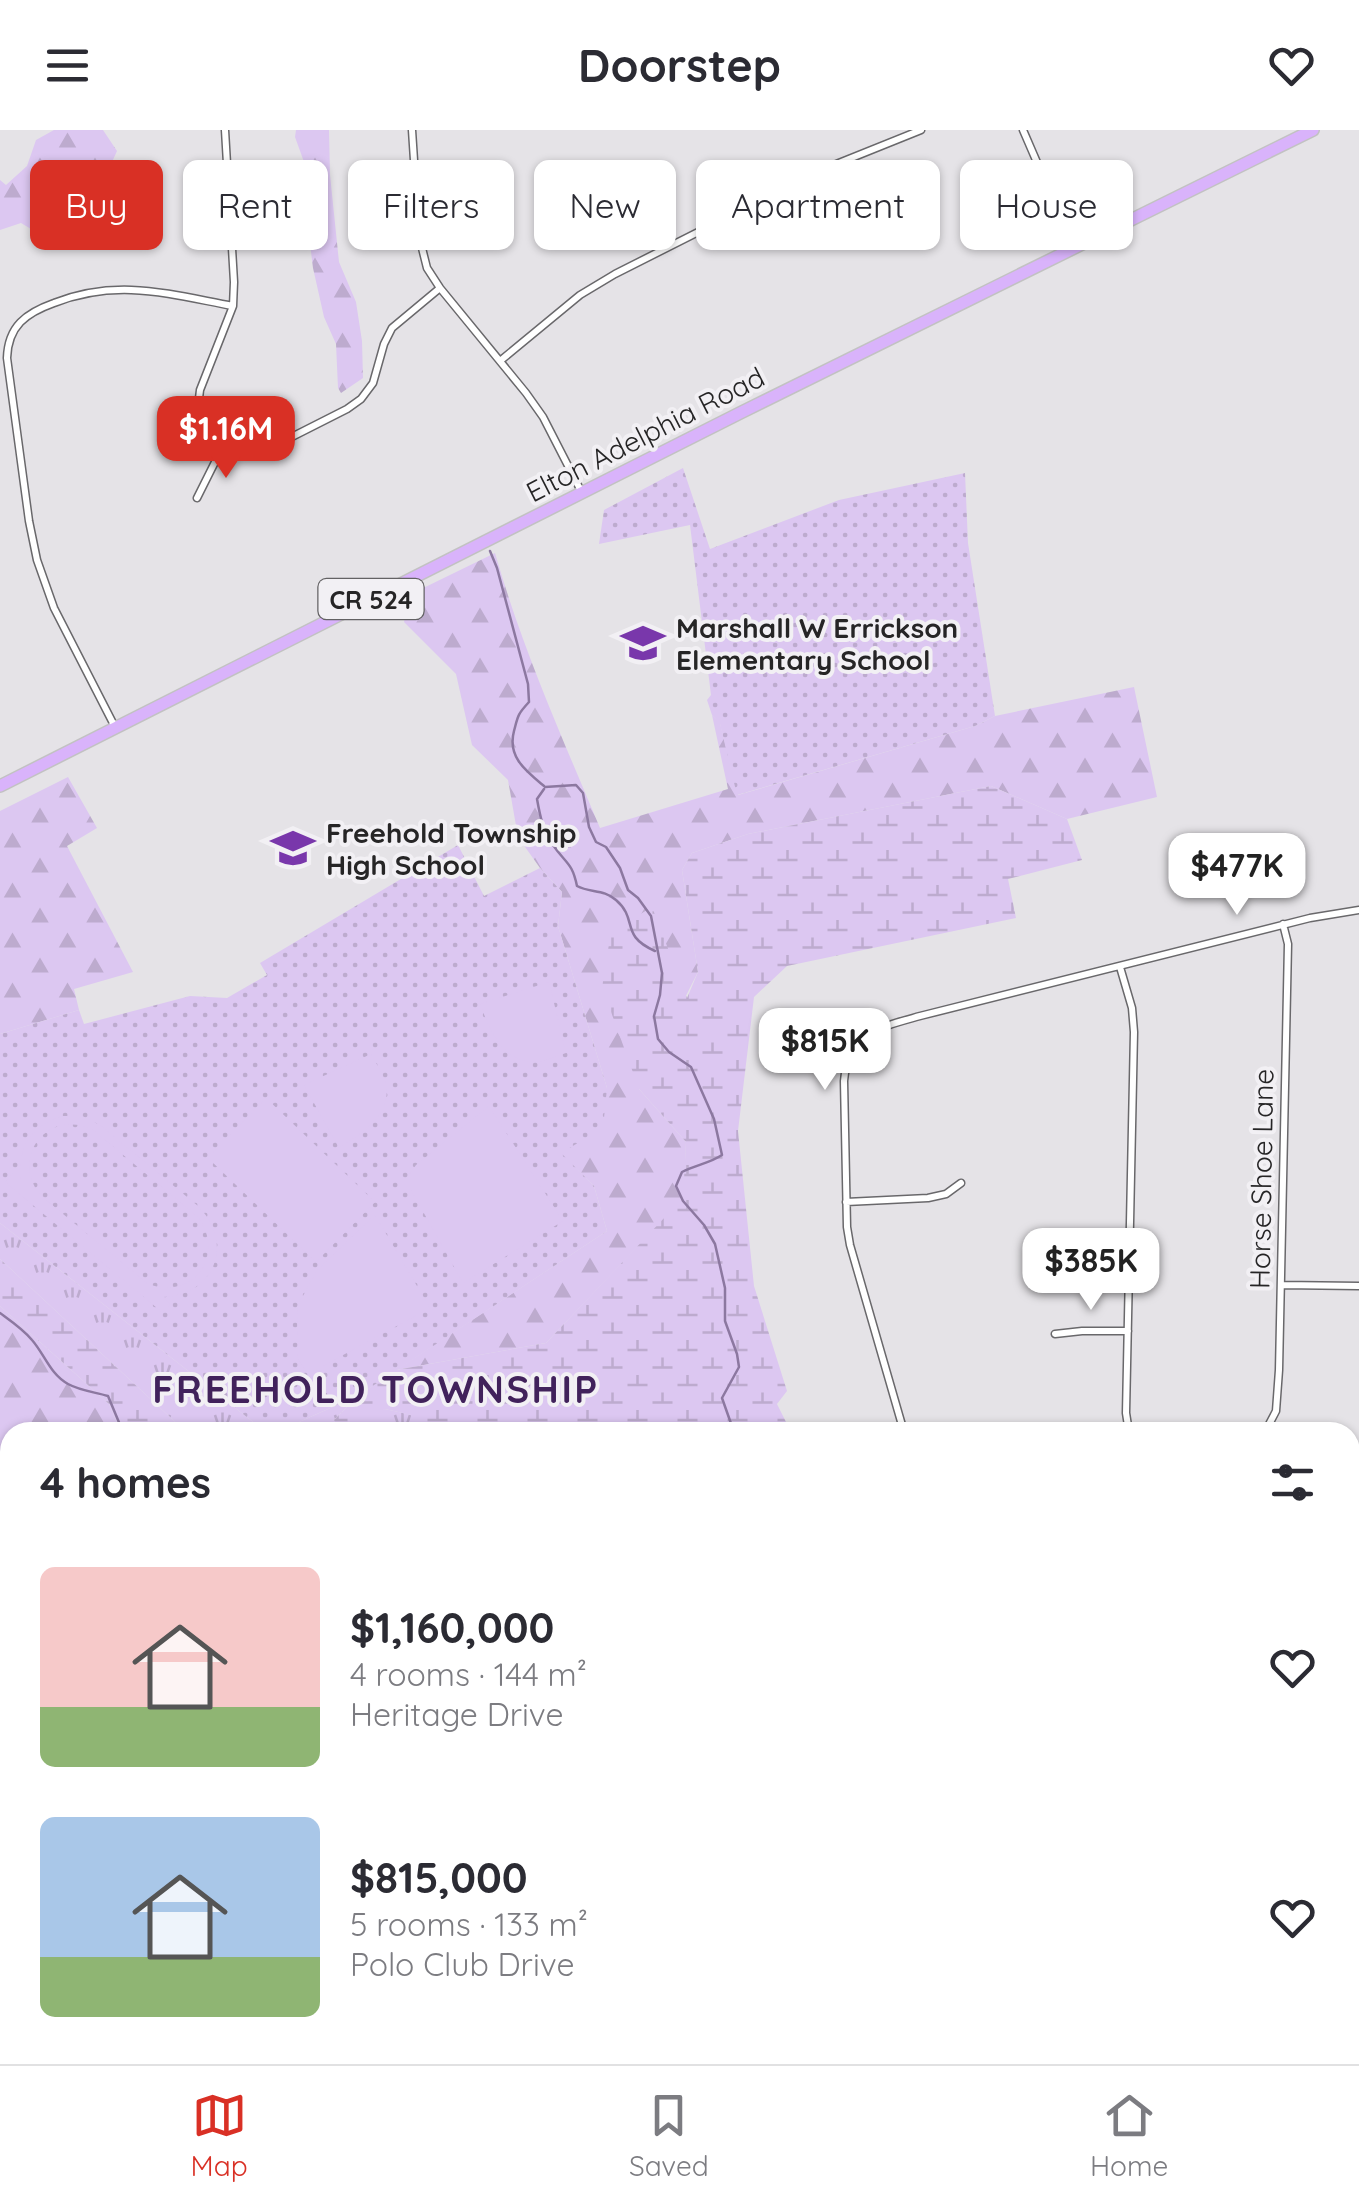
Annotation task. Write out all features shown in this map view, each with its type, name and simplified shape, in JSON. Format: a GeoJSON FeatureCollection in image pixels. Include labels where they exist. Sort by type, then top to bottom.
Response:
{"type":"FeatureCollection","features":[{"type":"Feature","properties":{"kind":"main road","name":"Elton Adelphia Road"},"geometry":{"type":"LineString","coordinates":[[1133,219],[1314,130]]}},
{"type":"Feature","properties":{"kind":"main road","name":"Elton Adelphia Road"},"geometry":{"type":"LineString","coordinates":[[0,786],[1070,250]]}},
{"type":"Feature","properties":{"kind":"street"},"geometry":{"type":"LineString","coordinates":[[225,130],[233,306],[198,407],[203,424],[222,448],[246,454],[263,451],[352,406],[373,383],[392,328],[440,288]]}},
{"type":"Feature","properties":{"kind":"street"},"geometry":{"type":"LineString","coordinates":[[412,130],[420,246],[428,268],[543,417],[582,493]]}},
{"type":"Feature","properties":{"kind":"street"},"geometry":{"type":"LineString","coordinates":[[894,130],[897,139]]}},
{"type":"Feature","properties":{"kind":"street"},"geometry":{"type":"LineString","coordinates":[[500,361],[580,295],[615,274],[819,171],[922,130]]}},
{"type":"Feature","properties":{"kind":"street"},"geometry":{"type":"LineString","coordinates":[[1023,130],[1036,160]]}},
{"type":"Feature","properties":{"kind":"street"},"geometry":{"type":"LineString","coordinates":[[116,729],[54,608],[37,560],[28,521],[7,358],[9,341],[20,321],[34,310],[95,290],[138,289],[233,306]]}},
{"type":"Feature","properties":{"kind":"street"},"geometry":{"type":"LineString","coordinates":[[197,498],[222,448]]}},
{"type":"Feature","properties":{"kind":"street"},"geometry":{"type":"LineString","coordinates":[[901,1422],[850,1244],[846,1202],[844,1073],[850,1054],[866,1035],[920,1016],[1284,924],[1359,910]]}},
{"type":"Feature","properties":{"kind":"street","name":"Horse Shoe Lane"},"geometry":{"type":"LineString","coordinates":[[1271,1422],[1277,1405],[1282,1285],[1288,944],[1284,924]]}},
{"type":"Feature","properties":{"kind":"street"},"geometry":{"type":"LineString","coordinates":[[1120,966],[1132,1008],[1134,1032],[1127,1422]]}},
{"type":"Feature","properties":{"kind":"street"},"geometry":{"type":"LineString","coordinates":[[846,1202],[928,1198],[946,1194],[961,1183]]}},
{"type":"Feature","properties":{"kind":"street"},"geometry":{"type":"LineString","coordinates":[[1282,1285],[1359,1286]]}},
{"type":"Feature","properties":{"kind":"street"},"geometry":{"type":"LineString","coordinates":[[1055,1334],[1128,1331]]}},
{"type":"Feature","properties":{"kind":"green space"},"geometry":{"type":"Polygon","coordinates":[[[54,130],[103,130],[117,151],[113,160],[30,160],[30,228],[21,223],[0,230],[0,180],[6,185],[27,166],[36,140],[54,130]]]}},
{"type":"Feature","properties":{"kind":"green space"},"geometry":{"type":"Polygon","coordinates":[[[296,130],[329,130],[339,262],[356,302],[362,341],[363,378],[341,393],[336,344],[324,317],[311,250],[328,250],[328,160],[303,160],[296,130]]]}},
{"type":"Feature","properties":{"kind":"green space"},"geometry":{"type":"Polygon","coordinates":[[[683,468],[710,549],[839,500],[965,473],[968,543],[995,716],[975,726],[737,795],[720,724],[707,700],[711,695],[690,525],[599,544],[604,510],[683,468]]]}},
{"type":"Feature","properties":{"kind":"green space"},"geometry":{"type":"Polygon","coordinates":[[[495,553],[530,658],[600,828],[728,789],[712,715],[720,723],[738,795],[975,726],[995,716],[1134,687],[1157,797],[1067,819],[991,786],[748,834],[692,853],[682,870],[698,972],[639,1089],[686,1142],[684,1198],[546,1343],[396,1370],[607,1231],[594,1186],[560,1153],[607,1088],[558,926],[562,892],[518,837],[508,780],[472,745],[456,674],[404,622],[411,594],[495,553]]]}},
{"type":"Feature","properties":{"kind":"green space"},"geometry":{"type":"Polygon","coordinates":[[[68,777],[97,828],[67,846],[133,972],[74,989],[79,1010],[0,1034],[0,811],[68,777]]]}},
{"type":"Feature","properties":{"kind":"green space"},"geometry":{"type":"Polygon","coordinates":[[[991,786],[1067,819],[1082,860],[1008,879],[1016,918],[787,966],[754,997],[738,1131],[754,1286],[787,1391],[777,1404],[786,1422],[411,1422],[411,1415],[385,1409],[359,1422],[335,1422],[359,1395],[396,1370],[546,1343],[683,1198],[686,1142],[639,1089],[602,987],[611,932],[652,907],[687,998],[698,972],[682,870],[692,853],[748,834],[991,786]]]}},
{"type":"Feature","properties":{"kind":"green space"},"geometry":{"type":"Polygon","coordinates":[[[458,845],[484,896],[540,868],[562,892],[558,926],[607,1088],[603,1128],[561,1153],[594,1186],[607,1231],[359,1395],[299,1422],[253,1422],[0,1223],[0,1034],[79,1010],[84,1024],[190,996],[227,998],[267,975],[260,963],[458,845]]]}},
{"type":"Feature","properties":{"kind":"green space"},"geometry":{"type":"Polygon","coordinates":[[[549,982],[566,1053],[538,1062],[513,1056],[498,1042],[480,1004],[549,982]]]}},
{"type":"Feature","properties":{"kind":"green space"},"geometry":{"type":"Polygon","coordinates":[[[371,1054],[386,1084],[384,1105],[373,1122],[339,1148],[304,1085],[371,1054]]]}},
{"type":"Feature","properties":{"kind":"green space"},"geometry":{"type":"Polygon","coordinates":[[[266,1098],[375,1202],[316,1262],[208,1158],[266,1098]]]}},
{"type":"Feature","properties":{"kind":"green space"},"geometry":{"type":"Polygon","coordinates":[[[489,1106],[563,1221],[463,1283],[411,1190],[408,1176],[416,1165],[489,1106]]]}},
{"type":"Feature","properties":{"kind":"green space"},"geometry":{"type":"Polygon","coordinates":[[[82,1116],[100,1125],[198,1206],[209,1220],[217,1251],[214,1265],[196,1287],[163,1297],[170,1304],[163,1313],[5,1182],[13,1173],[21,1179],[24,1148],[35,1131],[52,1120],[82,1116]],[[64,1124],[36,1143],[29,1163],[40,1195],[148,1284],[165,1288],[192,1280],[207,1259],[205,1231],[197,1216],[93,1130],[64,1124]]]}},
{"type":"Feature","properties":{"kind":"green space"},"geometry":{"type":"Polygon","coordinates":[[[375,1215],[430,1308],[308,1374],[298,1359],[297,1307],[317,1270],[375,1215]]]}},
{"type":"Feature","properties":{"kind":"green space"},"geometry":{"type":"Polygon","coordinates":[[[0,1223],[253,1422],[175,1422],[0,1259],[0,1223]]]}},
{"type":"Feature","properties":{"kind":"green space"},"geometry":{"type":"Polygon","coordinates":[[[0,1259],[175,1422],[117,1422],[109,1404],[0,1306],[0,1259]]]}},
{"type":"Feature","properties":{"kind":"green space"},"geometry":{"type":"Polygon","coordinates":[[[0,1306],[109,1404],[117,1422],[0,1422],[0,1306]]]}},
{"type":"Feature","properties":{"kind":"green space"},"geometry":{"type":"Polygon","coordinates":[[[359,1395],[334,1420],[385,1409],[412,1415],[411,1422],[299,1422],[359,1395]]]}},
{"type":"Feature","properties":{"kind":"waterway"},"geometry":{"type":"LineString","coordinates":[[490,551],[528,684],[529,702],[517,719],[513,748],[520,763],[544,786]]}},
{"type":"Feature","properties":{"kind":"waterway"},"geometry":{"type":"LineString","coordinates":[[545,787],[576,785],[583,793],[596,842],[606,847],[628,890],[651,916],[662,973],[654,1016],[658,1039],[691,1067],[714,1119],[722,1155],[682,1172],[676,1186],[715,1244],[725,1288],[725,1321],[739,1367],[722,1398],[730,1422]]}},
{"type":"Feature","properties":{"kind":"waterway"},"geometry":{"type":"LineString","coordinates":[[544,789],[537,799],[542,823],[571,867],[577,886],[616,900],[627,914],[637,939],[655,951]]}},
{"type":"Feature","properties":{"kind":"waterway"},"geometry":{"type":"LineString","coordinates":[[0,1313],[28,1336],[62,1380],[108,1396],[119,1422]]}},
{"type":"Feature","properties":{"kind":"place","name":"Marshall W Errickson Elementary School"},"geometry":{"type":"Point","coordinates":[643,643]}},
{"type":"Feature","properties":{"kind":"place","name":"Freehold Township High School"},"geometry":{"type":"Point","coordinates":[293,848]}},
{"type":"Feature","properties":{"kind":"district","name":"FREEHOLD TOWNSHIP"},"geometry":{"type":"Point","coordinates":[376,1389]}}]}
